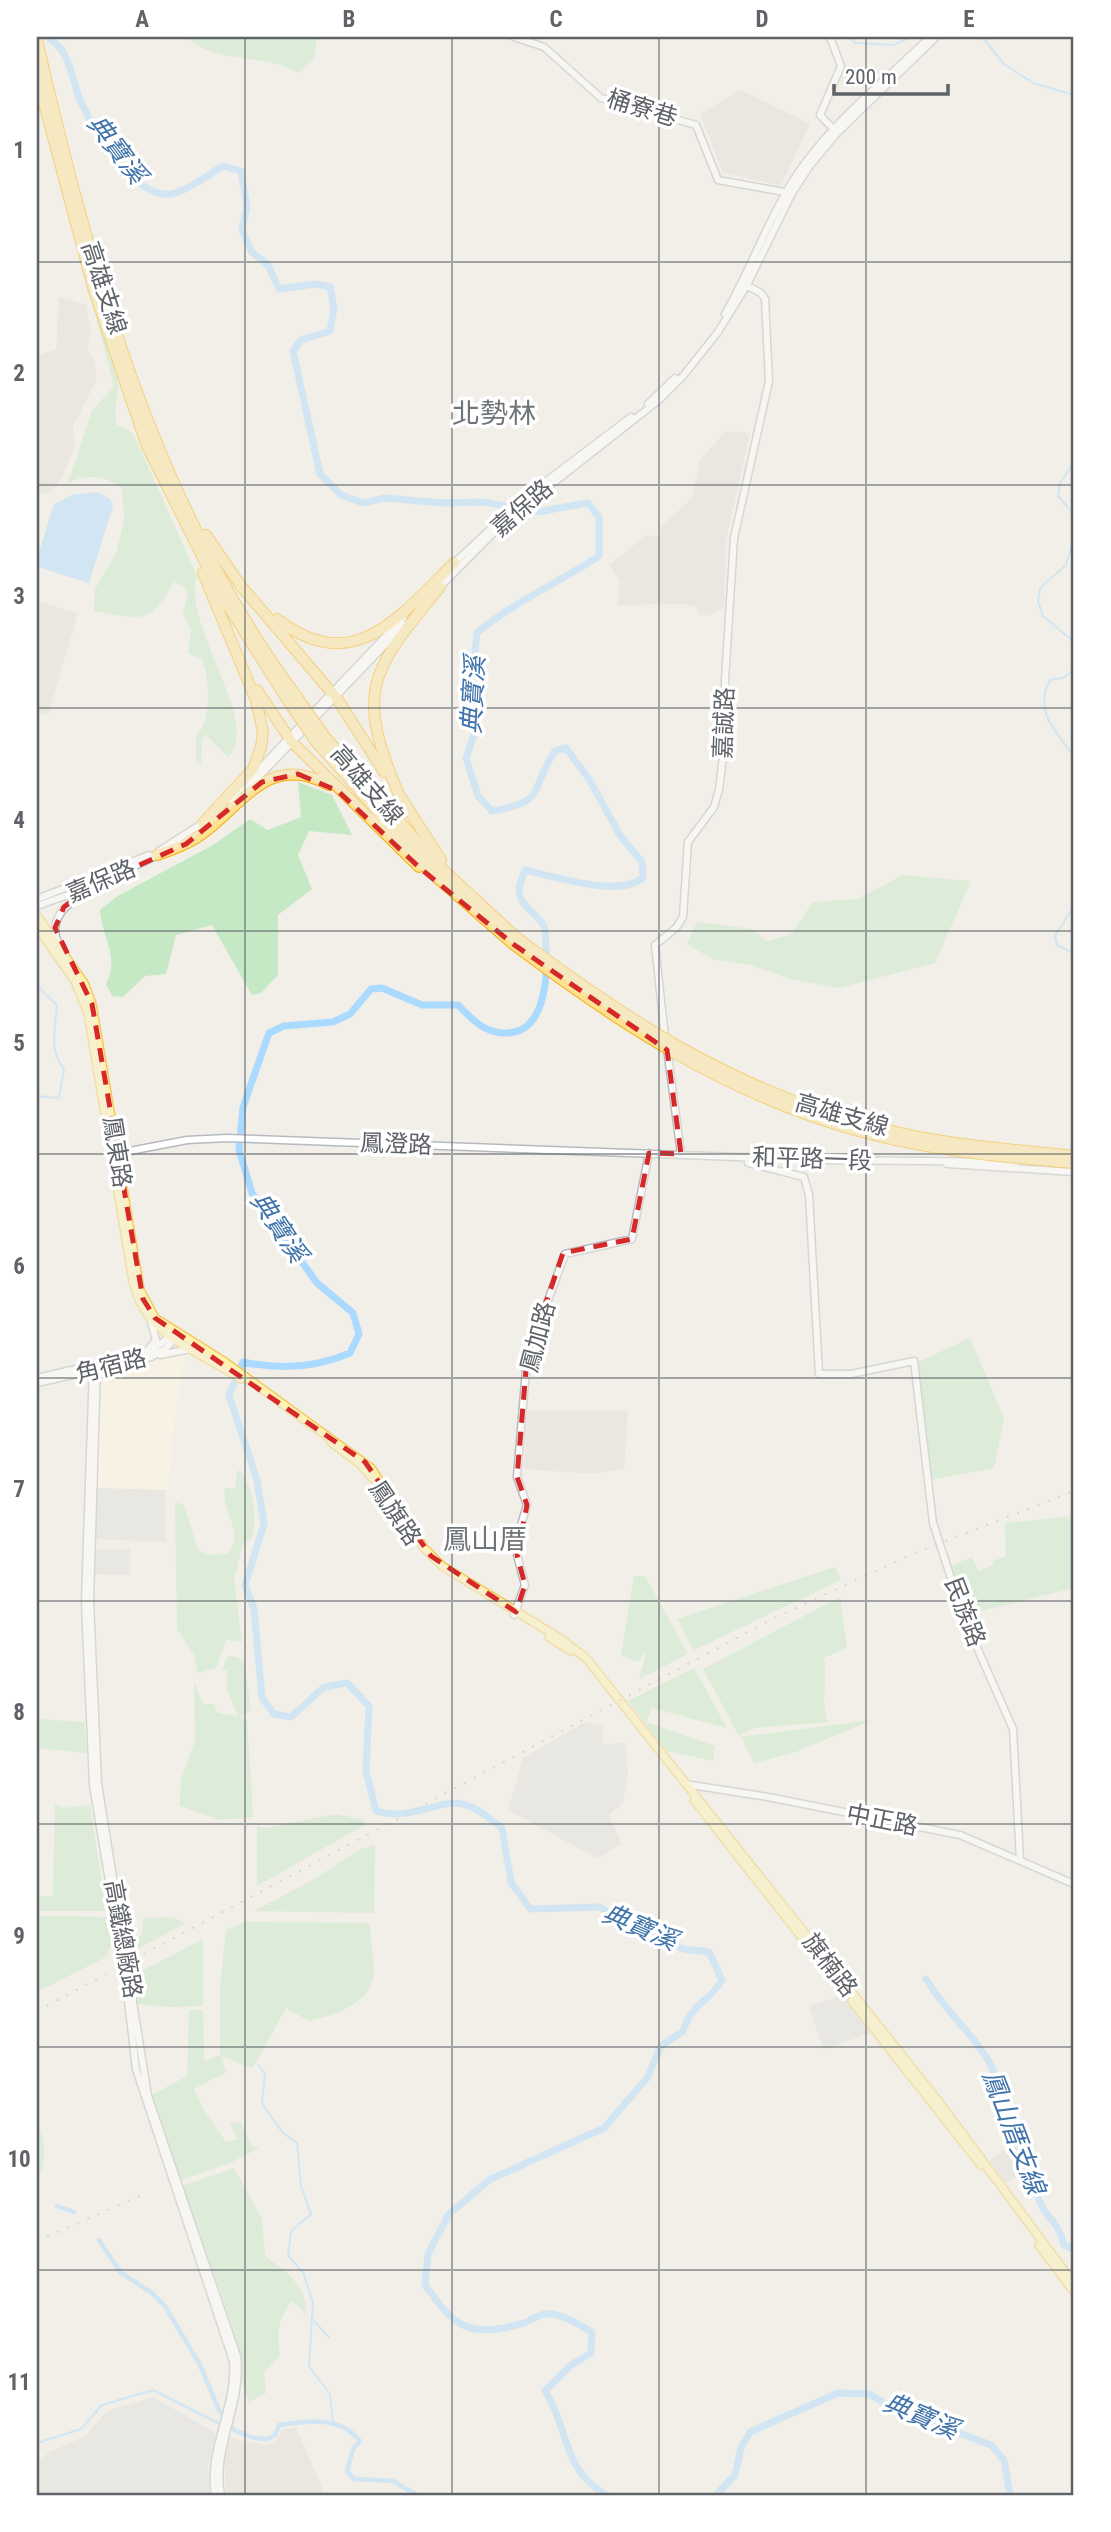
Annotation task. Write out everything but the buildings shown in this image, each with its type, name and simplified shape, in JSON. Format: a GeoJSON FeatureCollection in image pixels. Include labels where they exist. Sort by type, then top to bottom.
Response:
{"type":"FeatureCollection","features":[{"type":"Feature","properties":{"kind":"highway","name":"高雄支線"},"geometry":{"type":"LineString","coordinates":[[37,40],[52,122],[94,291],[147,446],[165,486],[223,598],[293,701],[321,740],[434,875],[485,920],[618,1022],[713,1076],[790,1109],[855,1130],[969,1154],[1074,1158]]}},
{"type":"Feature","properties":{"kind":"highway","name":"高雄支線"},"geometry":{"type":"LineString","coordinates":[[37,77],[102,288],[161,455],[230,595],[293,701]]}},
{"type":"Feature","properties":{"kind":"highway"},"geometry":{"type":"LineString","coordinates":[[161,455],[213,548],[334,695],[460,885]]}},
{"type":"Feature","properties":{"kind":"highway"},"geometry":{"type":"LineString","coordinates":[[165,486],[260,711],[261,747],[247,775],[203,823]]}},
{"type":"Feature","properties":{"kind":"highway"},"geometry":{"type":"LineString","coordinates":[[260,606],[293,631],[312,639],[337,643],[359,641],[394,622],[454,563]]}},
{"type":"Feature","properties":{"kind":"highway"},"geometry":{"type":"LineString","coordinates":[[400,797],[376,735],[374,706],[377,681],[395,642],[440,587]]}},
{"type":"Feature","properties":{"kind":"highway"},"geometry":{"type":"LineString","coordinates":[[228,630],[257,690],[291,740],[338,791],[416,865],[485,920]]}},
{"type":"Feature","properties":{"kind":"highway","name":"高雄支線"},"geometry":{"type":"LineString","coordinates":[[321,740],[514,940]]}},
{"type":"Feature","properties":{"kind":"highway"},"geometry":{"type":"LineString","coordinates":[[158,855],[203,834],[251,790],[271,778],[306,775],[338,791]]}},
{"type":"Feature","properties":{"kind":"main road","name":"鳳東路"},"geometry":{"type":"LineString","coordinates":[[37,916],[64,953],[87,992],[143,1299],[155,1318],[175,1336],[223,1364]]}},
{"type":"Feature","properties":{"kind":"main road","name":"鳳東路"},"geometry":{"type":"LineString","coordinates":[[37,928],[82,994],[97,1044]]}},
{"type":"Feature","properties":{"kind":"main road","name":"鳳東路"},"geometry":{"type":"LineString","coordinates":[[115,1154],[136,1297],[151,1322],[223,1364]]}},
{"type":"Feature","properties":{"kind":"main road","name":"鳳旗路"},"geometry":{"type":"LineString","coordinates":[[223,1364],[365,1462],[431,1556],[585,1662]]}},
{"type":"Feature","properties":{"kind":"main road","name":"鳳旗路"},"geometry":{"type":"LineString","coordinates":[[515,1613],[579,1652]]}},
{"type":"Feature","properties":{"kind":"main road","name":"旗楠路"},"geometry":{"type":"LineString","coordinates":[[579,1652],[969,2142],[1074,2284]]}},
{"type":"Feature","properties":{"kind":"main road","name":"旗楠路"},"geometry":{"type":"LineString","coordinates":[[585,1662],[685,1784],[972,2153],[1074,2292]]}},
{"type":"Feature","properties":{"kind":"street","name":"桶寮巷"},"geometry":{"type":"LineString","coordinates":[[514,37],[544,47],[601,98],[696,125],[718,180],[789,193]]}},
{"type":"Feature","properties":{"kind":"street"},"geometry":{"type":"LineString","coordinates":[[830,37],[841,66],[820,116],[836,131]]}},
{"type":"Feature","properties":{"kind":"street","name":"嘉保路"},"geometry":{"type":"LineString","coordinates":[[334,695],[454,563],[525,500],[671,388],[710,343],[745,284],[789,193],[836,131],[930,37]]}},
{"type":"Feature","properties":{"kind":"street","name":"嘉保路"},"geometry":{"type":"LineString","coordinates":[[836,131],[936,37]]}},
{"type":"Feature","properties":{"kind":"street","name":"嘉誠路"},"geometry":{"type":"LineString","coordinates":[[681,1154],[655,944],[676,928],[683,917],[688,842],[714,807],[719,790],[724,748],[725,680],[734,538],[769,381],[765,299],[761,293],[745,284]]}},
{"type":"Feature","properties":{"kind":"street","name":"嘉保路"},"geometry":{"type":"LineString","coordinates":[[37,906],[93,886],[158,855],[214,821],[504,519]]}},
{"type":"Feature","properties":{"kind":"street","name":"嘉保路"},"geometry":{"type":"LineString","coordinates":[[37,897],[60,891],[156,852],[203,823],[291,740]]}},
{"type":"Feature","properties":{"kind":"street"},"geometry":{"type":"LineString","coordinates":[[64,953],[55,935],[57,918],[64,907],[93,886]]}},
{"type":"Feature","properties":{"kind":"street","name":"鳳澄路"},"geometry":{"type":"LineString","coordinates":[[115,1154],[187,1140],[227,1138],[681,1154]]}},
{"type":"Feature","properties":{"kind":"street","name":"鳳加路"},"geometry":{"type":"LineString","coordinates":[[515,1613],[525,1585],[517,1555],[518,1535],[527,1505],[517,1477],[527,1358],[565,1254],[632,1239],[649,1153]]}},
{"type":"Feature","properties":{"kind":"street","name":"和平路一段"},"geometry":{"type":"LineString","coordinates":[[681,1154],[942,1163],[1074,1171]]}},
{"type":"Feature","properties":{"kind":"street","name":"民族路"},"geometry":{"type":"LineString","coordinates":[[747,1157],[748,1163],[757,1167],[804,1177],[809,1195],[819,1374],[851,1374],[914,1361],[933,1523],[964,1618],[1013,1729],[1020,1860]]}},
{"type":"Feature","properties":{"kind":"street","name":"和平路一段"},"geometry":{"type":"LineString","coordinates":[[942,1163],[1074,1158]]}},
{"type":"Feature","properties":{"kind":"street"},"geometry":{"type":"LineString","coordinates":[[139,1355],[150,1349],[156,1340],[151,1322]]}},
{"type":"Feature","properties":{"kind":"street","name":"角宿路"},"geometry":{"type":"LineString","coordinates":[[37,1384],[139,1355],[156,1349],[175,1336]]}},
{"type":"Feature","properties":{"kind":"street","name":"角宿路"},"geometry":{"type":"LineString","coordinates":[[37,1378],[151,1357],[175,1336]]}},
{"type":"Feature","properties":{"kind":"street"},"geometry":{"type":"LineString","coordinates":[[151,1357],[194,1349]]}},
{"type":"Feature","properties":{"kind":"street","name":"高鐵總廠路"},"geometry":{"type":"LineString","coordinates":[[96,1368],[85,1591],[93,1785],[126,1983],[136,2069],[233,2361],[230,2414],[213,2468],[215,2495]]}},
{"type":"Feature","properties":{"kind":"street","name":"中正路"},"geometry":{"type":"LineString","coordinates":[[685,1784],[960,1835],[1074,1884]]}},
{"type":"Feature","properties":{"kind":"street","name":"高鐵總廠路"},"geometry":{"type":"LineString","coordinates":[[221,2495],[219,2467],[223,2438]]}},
{"type":"Feature","properties":{"kind":"highlighted area"},"geometry":{"type":"Polygon","coordinates":[[[298,774],[338,791],[421,869],[513,944],[667,1050],[681,1154],[649,1153],[632,1239],[563,1253],[527,1358],[517,1477],[527,1505],[517,1555],[525,1585],[516,1612],[431,1556],[365,1462],[155,1318],[143,1299],[92,1004],[55,928],[64,907],[93,886],[186,844],[262,782],[298,774]]]}},
{"type":"Feature","properties":{"kind":"shaded area"},"geometry":{"type":"Polygon","coordinates":[[[741,90],[810,124],[781,186],[723,172],[700,114],[741,90]]]}},
{"type":"Feature","properties":{"kind":"shaded area"},"geometry":{"type":"Polygon","coordinates":[[[59,297],[86,305],[91,330],[87,348],[95,361],[97,378],[73,427],[75,447],[62,477],[52,491],[37,495],[37,356],[56,350],[59,297]]]}},
{"type":"Feature","properties":{"kind":"shaded area"},"geometry":{"type":"Polygon","coordinates":[[[726,431],[750,433],[726,540],[724,608],[708,616],[699,614],[696,607],[682,604],[617,605],[620,581],[609,565],[645,536],[660,535],[661,527],[692,498],[700,460],[726,431]]]}},
{"type":"Feature","properties":{"kind":"shaded area"},"geometry":{"type":"Polygon","coordinates":[[[37,601],[78,613],[48,715],[37,712],[37,601]]]}},
{"type":"Feature","properties":{"kind":"shaded area"},"geometry":{"type":"Polygon","coordinates":[[[179,1355],[183,1357],[184,1363],[176,1405],[168,1490],[97,1488],[101,1375],[179,1355]]]}},
{"type":"Feature","properties":{"kind":"shaded area"},"geometry":{"type":"Polygon","coordinates":[[[528,1411],[628,1411],[624,1469],[592,1474],[524,1469],[528,1411]]]}},
{"type":"Feature","properties":{"kind":"shaded area"},"geometry":{"type":"Polygon","coordinates":[[[97,1488],[165,1490],[166,1542],[94,1539],[97,1488]]]}},
{"type":"Feature","properties":{"kind":"shaded area"},"geometry":{"type":"Polygon","coordinates":[[[94,1549],[130,1549],[130,1575],[94,1574],[94,1549]]]}},
{"type":"Feature","properties":{"kind":"shaded area"},"geometry":{"type":"Polygon","coordinates":[[[585,1722],[603,1726],[603,1744],[625,1743],[626,1747],[628,1776],[623,1803],[609,1815],[622,1844],[597,1858],[508,1810],[523,1758],[585,1722]]]}},
{"type":"Feature","properties":{"kind":"shaded area"},"geometry":{"type":"Polygon","coordinates":[[[842,1995],[870,2033],[823,2050],[809,2006],[842,1995]]]}},
{"type":"Feature","properties":{"kind":"shaded area"},"geometry":{"type":"Polygon","coordinates":[[[1017,2141],[1026,2173],[1004,2183],[990,2160],[1017,2141]]]}},
{"type":"Feature","properties":{"kind":"shaded area"},"geometry":{"type":"Polygon","coordinates":[[[153,2397],[216,2433],[208,2468],[210,2495],[37,2495],[37,2464],[49,2452],[84,2437],[107,2411],[153,2397]]]}},
{"type":"Feature","properties":{"kind":"shaded area"},"geometry":{"type":"Polygon","coordinates":[[[296,2427],[325,2495],[226,2495],[225,2459],[230,2438],[265,2445],[276,2441],[282,2430],[296,2427]]]}},
{"type":"Feature","properties":{"kind":"green space"},"geometry":{"type":"Polygon","coordinates":[[[188,37],[317,37],[314,57],[298,73],[270,62],[211,51],[188,37]]]}},
{"type":"Feature","properties":{"kind":"green space"},"geometry":{"type":"Polygon","coordinates":[[[94,308],[117,376],[117,425],[133,433],[197,576],[195,596],[200,620],[236,722],[236,742],[228,757],[206,735],[202,739],[201,763],[196,763],[196,735],[205,720],[208,687],[201,658],[188,654],[191,630],[183,614],[188,593],[183,586],[174,582],[157,607],[142,616],[94,611],[95,589],[117,551],[124,520],[122,489],[116,484],[96,477],[68,483],[92,410],[114,387],[94,308]]]}},
{"type":"Feature","properties":{"kind":"green space"},"geometry":{"type":"Polygon","coordinates":[[[298,782],[332,795],[352,835],[309,831],[298,855],[312,889],[278,915],[278,975],[261,993],[252,995],[212,925],[176,935],[166,974],[145,976],[123,997],[112,996],[106,984],[110,974],[111,956],[100,910],[116,897],[213,845],[250,819],[268,830],[301,817],[298,782]]]}},
{"type":"Feature","properties":{"kind":"green space"},"geometry":{"type":"Polygon","coordinates":[[[903,875],[971,881],[935,963],[839,988],[790,979],[751,965],[712,959],[687,944],[697,922],[752,929],[766,941],[790,935],[813,902],[858,899],[903,875]]]}},
{"type":"Feature","properties":{"kind":"green space"},"geometry":{"type":"Polygon","coordinates":[[[970,1338],[1004,1418],[994,1468],[930,1480],[916,1363],[970,1338]]]}},
{"type":"Feature","properties":{"kind":"green space"},"geometry":{"type":"Polygon","coordinates":[[[240,1470],[249,1486],[254,1513],[251,1540],[244,1541],[234,1578],[242,1642],[226,1640],[216,1668],[198,1673],[193,1653],[177,1629],[175,1502],[184,1505],[198,1550],[207,1555],[228,1554],[233,1546],[234,1530],[224,1497],[225,1488],[235,1489],[237,1472],[240,1470]]]}},
{"type":"Feature","properties":{"kind":"green space"},"geometry":{"type":"Polygon","coordinates":[[[1074,1516],[1074,1588],[965,1615],[952,1565],[972,1557],[979,1571],[1006,1556],[1005,1523],[1074,1516]]]}},
{"type":"Feature","properties":{"kind":"green space"},"geometry":{"type":"Polygon","coordinates":[[[835,1567],[841,1580],[694,1650],[677,1619],[835,1567]]]}},
{"type":"Feature","properties":{"kind":"green space"},"geometry":{"type":"Polygon","coordinates":[[[634,1576],[645,1576],[688,1654],[639,1679],[647,1650],[638,1662],[621,1655],[634,1576]]]}},
{"type":"Feature","properties":{"kind":"green space"},"geometry":{"type":"Polygon","coordinates":[[[840,1597],[847,1648],[824,1658],[828,1722],[754,1728],[739,1736],[703,1669],[840,1597]]]}},
{"type":"Feature","properties":{"kind":"green space"},"geometry":{"type":"Polygon","coordinates":[[[227,1656],[237,1657],[244,1662],[251,1710],[240,1717],[247,1720],[253,1817],[220,1820],[180,1806],[181,1780],[195,1740],[194,1682],[203,1704],[214,1704],[218,1713],[238,1717],[227,1689],[227,1670],[222,1670],[227,1656]]]}},
{"type":"Feature","properties":{"kind":"green space"},"geometry":{"type":"Polygon","coordinates":[[[694,1668],[727,1728],[652,1708],[646,1722],[715,1746],[713,1761],[667,1751],[628,1701],[694,1668]]]}},
{"type":"Feature","properties":{"kind":"green space"},"geometry":{"type":"Polygon","coordinates":[[[37,1719],[84,1722],[87,1753],[37,1748],[37,1719]]]}},
{"type":"Feature","properties":{"kind":"green space"},"geometry":{"type":"Polygon","coordinates":[[[872,1720],[796,1752],[754,1763],[741,1737],[872,1720]]]}},
{"type":"Feature","properties":{"kind":"green space"},"geometry":{"type":"Polygon","coordinates":[[[55,1804],[63,1808],[90,1805],[106,1911],[37,1911],[37,1896],[53,1896],[55,1804]]]}},
{"type":"Feature","properties":{"kind":"green space"},"geometry":{"type":"Polygon","coordinates":[[[337,1814],[363,1820],[366,1824],[257,1886],[257,1826],[265,1828],[337,1814]]]}},
{"type":"Feature","properties":{"kind":"green space"},"geometry":{"type":"Polygon","coordinates":[[[375,1845],[374,1913],[254,1911],[313,1880],[360,1849],[375,1845]]]}},
{"type":"Feature","properties":{"kind":"green space"},"geometry":{"type":"Polygon","coordinates":[[[37,1916],[110,1917],[114,1945],[108,1949],[108,1956],[37,1992],[37,1916]]]}},
{"type":"Feature","properties":{"kind":"green space"},"geometry":{"type":"Polygon","coordinates":[[[172,1917],[186,1923],[130,1953],[127,1940],[142,1935],[143,1918],[172,1917]]]}},
{"type":"Feature","properties":{"kind":"green space"},"geometry":{"type":"Polygon","coordinates":[[[246,1922],[367,1923],[370,1926],[374,1971],[372,1982],[360,2000],[319,2018],[309,2021],[286,2008],[253,2068],[221,2056],[226,2072],[194,2089],[203,2109],[226,2142],[237,2139],[230,2122],[241,2123],[252,2146],[259,2148],[232,2162],[181,2180],[152,2095],[187,2076],[189,2010],[203,2010],[204,2061],[220,2055],[220,1987],[226,1930],[246,1922]]]}},
{"type":"Feature","properties":{"kind":"green space"},"geometry":{"type":"Polygon","coordinates":[[[203,1939],[203,2006],[137,2004],[134,1975],[203,1939]]]}},
{"type":"Feature","properties":{"kind":"green space"},"geometry":{"type":"Polygon","coordinates":[[[37,2126],[43,2139],[44,2154],[37,2181],[37,2126]]]}},
{"type":"Feature","properties":{"kind":"green space"},"geometry":{"type":"Polygon","coordinates":[[[234,2168],[262,2219],[265,2256],[295,2281],[306,2307],[305,2317],[302,2309],[291,2301],[279,2327],[280,2356],[264,2372],[266,2393],[249,2402],[230,2321],[182,2186],[234,2168]]]}},
{"type":"Feature","properties":{"kind":"water"},"geometry":{"type":"Polygon","coordinates":[[[97,492],[110,499],[113,506],[89,583],[38,567],[37,559],[54,504],[72,495],[97,492]]]}},
{"type":"Feature","properties":{"kind":"waterway","name":"典寶溪"},"geometry":{"type":"LineString","coordinates":[[48,37],[66,58],[81,102],[96,129],[131,175],[158,193],[171,194],[191,186],[223,166],[241,171],[247,206],[242,230],[252,252],[268,265],[279,289],[315,284],[330,287],[334,308],[330,331],[301,340],[293,351],[320,474],[341,495],[363,503],[384,498],[443,503],[483,502],[537,512],[588,503],[599,517],[599,556],[506,612],[477,633],[472,681],[476,729],[466,758],[478,796],[492,811],[522,803],[530,798],[555,751],[566,748],[589,779],[621,837],[642,862],[643,877],[633,883],[604,886],[525,870],[519,893],[525,905],[544,926],[546,974],[536,1015],[528,1025],[517,1031],[496,1032],[478,1024],[458,1005],[422,1005],[382,988],[371,989],[350,1014],[333,1022],[284,1026],[269,1033],[243,1107],[239,1150],[252,1193],[317,1283],[353,1313],[359,1334],[350,1353],[324,1362],[284,1367],[243,1362],[229,1395],[257,1480],[264,1524],[245,1585],[254,1609],[262,1698],[274,1714],[291,1717],[324,1687],[347,1683],[369,1706],[366,1771],[376,1811],[406,1813],[453,1803],[473,1808],[502,1828],[511,1882],[530,1909],[600,1907],[624,1924],[658,1939],[684,1949],[709,1952],[722,1980],[691,2014],[683,2031],[661,2046],[647,2078],[604,2128],[489,2180],[449,2214],[428,2254],[425,2285],[445,2311],[464,2326],[487,2330],[503,2328],[524,2323],[543,2314],[552,2314],[592,2332],[591,2353],[571,2365],[545,2391],[581,2473],[606,2495]]}},
{"type":"Feature","properties":{"kind":"waterway"},"geometry":{"type":"LineString","coordinates":[[850,37],[855,43],[893,45],[911,37]]}},
{"type":"Feature","properties":{"kind":"waterway"},"geometry":{"type":"LineString","coordinates":[[982,37],[1004,64],[1033,83],[1074,95]]}},
{"type":"Feature","properties":{"kind":"waterway"},"geometry":{"type":"LineString","coordinates":[[1074,462],[1060,483],[1058,496],[1074,514]]}},
{"type":"Feature","properties":{"kind":"waterway"},"geometry":{"type":"LineString","coordinates":[[1074,538],[1066,565],[1040,588],[1038,601],[1043,616],[1074,642]]}},
{"type":"Feature","properties":{"kind":"waterway"},"geometry":{"type":"LineString","coordinates":[[1074,669],[1063,678],[1050,680],[1044,702],[1049,721],[1074,756]]}},
{"type":"Feature","properties":{"kind":"waterway"},"geometry":{"type":"LineString","coordinates":[[1074,906],[1055,936],[1057,945],[1074,953]]}},
{"type":"Feature","properties":{"kind":"waterway"},"geometry":{"type":"LineString","coordinates":[[37,986],[57,1005],[55,1047],[56,1055],[64,1069],[59,1098],[37,1096]]}},
{"type":"Feature","properties":{"kind":"waterway","name":"鳳山厝支線"},"geometry":{"type":"LineString","coordinates":[[926,1979],[993,2069],[1007,2101],[1042,2206],[1059,2230],[1064,2245],[1074,2249]]}},
{"type":"Feature","properties":{"kind":"waterway"},"geometry":{"type":"LineString","coordinates":[[258,2065],[265,2074],[262,2104],[283,2133],[297,2143],[301,2186],[311,2214],[291,2231],[288,2256],[303,2272],[313,2303],[309,2366],[330,2394],[333,2424]]}},
{"type":"Feature","properties":{"kind":"waterway"},"geometry":{"type":"LineString","coordinates":[[57,2206],[74,2212]]}},
{"type":"Feature","properties":{"kind":"waterway"},"geometry":{"type":"LineString","coordinates":[[99,2240],[121,2273],[151,2292],[165,2306],[200,2365],[219,2410],[234,2430],[254,2438],[267,2439],[275,2435],[279,2425],[312,2421],[333,2423],[343,2427],[360,2441],[353,2449],[347,2471],[354,2479],[393,2481],[417,2495]]}},
{"type":"Feature","properties":{"kind":"waterway"},"geometry":{"type":"LineString","coordinates":[[314,2321],[329,2337]]}},
{"type":"Feature","properties":{"kind":"waterway"},"geometry":{"type":"LineString","coordinates":[[37,2443],[81,2429],[102,2405],[153,2390],[222,2425]]}},
{"type":"Feature","properties":{"kind":"waterway","name":"典寶溪"},"geometry":{"type":"LineString","coordinates":[[716,2495],[735,2475],[741,2448],[750,2432],[838,2393],[869,2394],[893,2408],[991,2445],[1004,2460],[1010,2495]]}},
{"type":"Feature","properties":{"kind":"railway"},"geometry":{"type":"LineString","coordinates":[[37,2011],[774,1618],[915,1553],[1074,1491]]}},
{"type":"Feature","properties":{"kind":"railway"},"geometry":{"type":"LineString","coordinates":[[37,2241],[147,2193]]}},
{"type":"Feature","properties":{"kind":"district","name":"北勢林"},"geometry":{"type":"Point","coordinates":[494,413]}},
{"type":"Feature","properties":{"kind":"district","name":"鳳山厝"},"geometry":{"type":"Point","coordinates":[485,1539]}}]}
